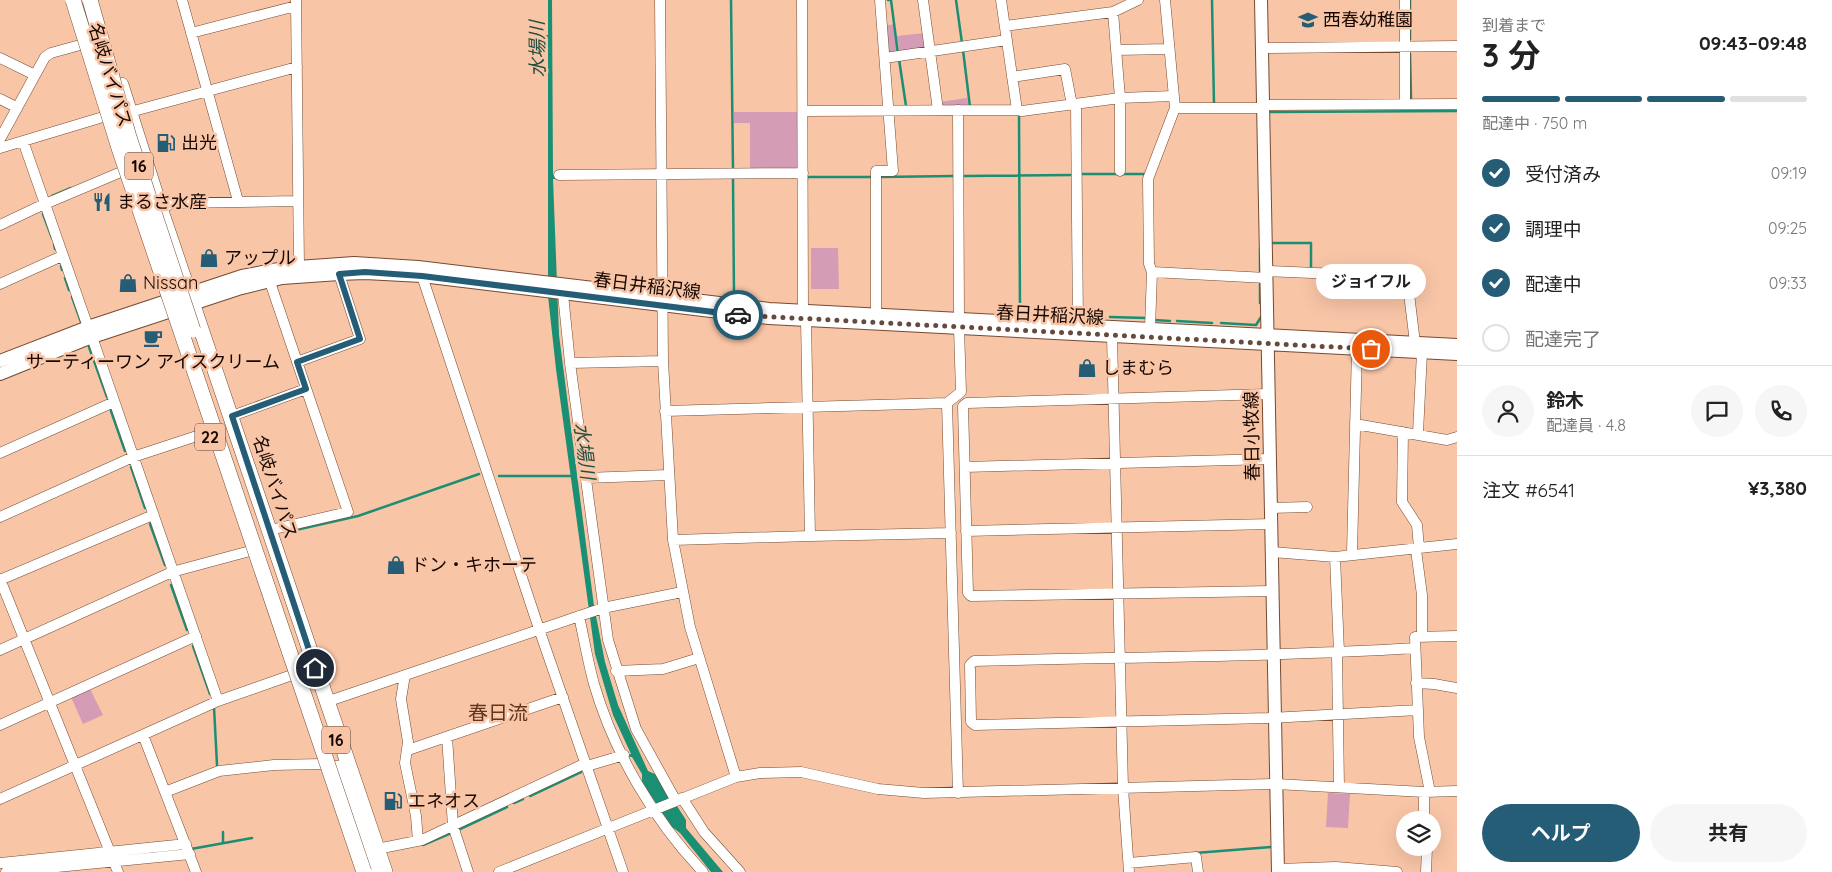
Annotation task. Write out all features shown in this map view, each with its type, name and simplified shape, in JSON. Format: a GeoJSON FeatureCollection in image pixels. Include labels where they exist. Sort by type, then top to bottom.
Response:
{"type":"FeatureCollection","features":[{"type":"Feature","properties":{"kind":"highway","name":"名岐バイパス"},"geometry":{"type":"LineString","coordinates":[[67,0],[103,117],[166,307],[359,872]]}},
{"type":"Feature","properties":{"kind":"highway"},"geometry":{"type":"LineString","coordinates":[[75,0],[75,30]]}},
{"type":"Feature","properties":{"kind":"highway","name":"16"},"geometry":{"type":"LineString","coordinates":[[75,0],[119,148],[364,872]]}},
{"type":"Feature","properties":{"kind":"highway","name":"16"},"geometry":{"type":"LineString","coordinates":[[90,0],[136,156],[383,872]]}},
{"type":"Feature","properties":{"kind":"highway","name":"名岐バイパス"},"geometry":{"type":"LineString","coordinates":[[94,0],[160,208],[232,416],[326,702],[377,849],[383,872]]}},
{"type":"Feature","properties":{"kind":"highway"},"geometry":{"type":"LineString","coordinates":[[298,630],[305,670],[373,872]]}},
{"type":"Feature","properties":{"kind":"main road","name":"春日小牧線"},"geometry":{"type":"LineString","coordinates":[[1261,0],[1278,870]]}},
{"type":"Feature","properties":{"kind":"main road","name":"春日井稲沢線"},"geometry":{"type":"LineString","coordinates":[[0,361],[166,307],[242,276],[299,267],[376,264],[561,290],[804,315],[959,323],[1150,328],[1357,348],[1457,345]]}},
{"type":"Feature","properties":{"kind":"main road","name":"春日井稲沢線"},"geometry":{"type":"LineString","coordinates":[[191,297],[270,282],[365,272],[543,287]]}},
{"type":"Feature","properties":{"kind":"main road","name":"春日井稲沢線"},"geometry":{"type":"LineString","coordinates":[[804,315],[876,314],[1112,336],[1268,339],[1418,347],[1457,354]]}},
{"type":"Feature","properties":{"kind":"main road","name":"春日井稲沢線"},"geometry":{"type":"LineString","coordinates":[[0,374],[90,332]]}},
{"type":"Feature","properties":{"kind":"street"},"geometry":{"type":"LineString","coordinates":[[182,0],[238,201]]}},
{"type":"Feature","properties":{"kind":"street"},"geometry":{"type":"LineString","coordinates":[[660,0],[663,361],[673,540],[682,592],[699,658],[736,777]]}},
{"type":"Feature","properties":{"kind":"street"},"geometry":{"type":"LineString","coordinates":[[802,0],[804,315],[810,536]]}},
{"type":"Feature","properties":{"kind":"street"},"geometry":{"type":"LineString","coordinates":[[876,314],[876,172],[892,171],[880,0]]}},
{"type":"Feature","properties":{"kind":"street"},"geometry":{"type":"LineString","coordinates":[[923,0],[938,110]]}},
{"type":"Feature","properties":{"kind":"street"},"geometry":{"type":"LineString","coordinates":[[1001,0],[1017,110]]}},
{"type":"Feature","properties":{"kind":"street"},"geometry":{"type":"LineString","coordinates":[[1005,26],[1116,7],[1138,0]]}},
{"type":"Feature","properties":{"kind":"street"},"geometry":{"type":"LineString","coordinates":[[1150,328],[1152,272],[1149,264],[1148,179],[1175,108],[1164,0]]}},
{"type":"Feature","properties":{"kind":"street"},"geometry":{"type":"LineString","coordinates":[[1405,0],[1406,104]]}},
{"type":"Feature","properties":{"kind":"street"},"geometry":{"type":"LineString","coordinates":[[191,33],[296,3],[299,267]]}},
{"type":"Feature","properties":{"kind":"street"},"geometry":{"type":"LineString","coordinates":[[1116,7],[1116,50],[1120,98],[1120,172]]}},
{"type":"Feature","properties":{"kind":"street"},"geometry":{"type":"LineString","coordinates":[[885,58],[1007,40]]}},
{"type":"Feature","properties":{"kind":"street"},"geometry":{"type":"LineString","coordinates":[[0,138],[48,54],[80,45]]}},
{"type":"Feature","properties":{"kind":"street"},"geometry":{"type":"LineString","coordinates":[[1262,48],[1457,46]]}},
{"type":"Feature","properties":{"kind":"street"},"geometry":{"type":"LineString","coordinates":[[1116,50],[1169,49]]}},
{"type":"Feature","properties":{"kind":"street"},"geometry":{"type":"LineString","coordinates":[[0,58],[35,74]]}},
{"type":"Feature","properties":{"kind":"street"},"geometry":{"type":"LineString","coordinates":[[130,112],[297,67]]}},
{"type":"Feature","properties":{"kind":"street"},"geometry":{"type":"LineString","coordinates":[[1012,76],[1065,69],[1074,105],[1078,325]]}},
{"type":"Feature","properties":{"kind":"street"},"geometry":{"type":"LineString","coordinates":[[802,111],[1017,110],[1022,112],[1120,98],[1173,96]]}},
{"type":"Feature","properties":{"kind":"street"},"geometry":{"type":"LineString","coordinates":[[0,99],[16,107]]}},
{"type":"Feature","properties":{"kind":"street"},"geometry":{"type":"LineString","coordinates":[[1175,108],[1457,104]]}},
{"type":"Feature","properties":{"kind":"street"},"geometry":{"type":"LineString","coordinates":[[665,411],[947,403],[961,392],[958,110]]}},
{"type":"Feature","properties":{"kind":"street"},"geometry":{"type":"LineString","coordinates":[[0,148],[103,117]]}},
{"type":"Feature","properties":{"kind":"street"},"geometry":{"type":"LineString","coordinates":[[23,141],[218,701]]}},
{"type":"Feature","properties":{"kind":"street"},"geometry":{"type":"LineString","coordinates":[[0,225],[121,172]]}},
{"type":"Feature","properties":{"kind":"street"},"geometry":{"type":"LineString","coordinates":[[559,175],[802,174]]}},
{"type":"Feature","properties":{"kind":"street"},"geometry":{"type":"LineString","coordinates":[[160,208],[174,203],[298,201]]}},
{"type":"Feature","properties":{"kind":"street"},"geometry":{"type":"LineString","coordinates":[[0,284],[62,256]]}},
{"type":"Feature","properties":{"kind":"street"},"geometry":{"type":"LineString","coordinates":[[1152,272],[1407,277],[1418,347],[1418,434]]}},
{"type":"Feature","properties":{"kind":"street"},"geometry":{"type":"LineString","coordinates":[[297,362],[360,339],[339,274]]}},
{"type":"Feature","properties":{"kind":"street"},"geometry":{"type":"LineString","coordinates":[[422,276],[539,629],[623,872]]}},
{"type":"Feature","properties":{"kind":"street"},"geometry":{"type":"LineString","coordinates":[[270,282],[348,512],[270,530]]}},
{"type":"Feature","properties":{"kind":"street"},"geometry":{"type":"LineString","coordinates":[[561,290],[600,609],[616,671],[636,728],[679,800],[704,832],[740,872]]}},
{"type":"Feature","properties":{"kind":"street"},"geometry":{"type":"LineString","coordinates":[[1112,336],[1124,788],[1129,868],[1196,857],[1198,872]]}},
{"type":"Feature","properties":{"kind":"street"},"geometry":{"type":"LineString","coordinates":[[1352,553],[1357,348]]}},
{"type":"Feature","properties":{"kind":"street"},"geometry":{"type":"LineString","coordinates":[[570,363],[663,361]]}},
{"type":"Feature","properties":{"kind":"street"},"geometry":{"type":"LineString","coordinates":[[232,416],[306,389]]}},
{"type":"Feature","properties":{"kind":"street"},"geometry":{"type":"LineString","coordinates":[[1269,394],[967,403],[963,406],[968,593],[972,596],[1118,592],[1273,591]]}},
{"type":"Feature","properties":{"kind":"street"},"geometry":{"type":"LineString","coordinates":[[0,453],[114,402]]}},
{"type":"Feature","properties":{"kind":"street"},"geometry":{"type":"LineString","coordinates":[[947,403],[958,793]]}},
{"type":"Feature","properties":{"kind":"street"},"geometry":{"type":"LineString","coordinates":[[1355,424],[1448,440],[1457,436]]}},
{"type":"Feature","properties":{"kind":"street"},"geometry":{"type":"LineString","coordinates":[[0,517],[133,457],[209,432]]}},
{"type":"Feature","properties":{"kind":"street"},"geometry":{"type":"LineString","coordinates":[[1403,432],[1402,502],[1417,525],[1417,549],[1422,595],[1422,636]]}},
{"type":"Feature","properties":{"kind":"street"},"geometry":{"type":"LineString","coordinates":[[965,467],[1270,459]]}},
{"type":"Feature","properties":{"kind":"street"},"geometry":{"type":"LineString","coordinates":[[585,478],[668,475]]}},
{"type":"Feature","properties":{"kind":"street"},"geometry":{"type":"LineString","coordinates":[[1271,508],[1307,507]]}},
{"type":"Feature","properties":{"kind":"street"},"geometry":{"type":"LineString","coordinates":[[118,872],[0,580],[153,516]]}},
{"type":"Feature","properties":{"kind":"street"},"geometry":{"type":"LineString","coordinates":[[966,531],[1272,524]]}},
{"type":"Feature","properties":{"kind":"street"},"geometry":{"type":"LineString","coordinates":[[673,540],[950,532]]}},
{"type":"Feature","properties":{"kind":"street"},"geometry":{"type":"LineString","coordinates":[[1272,552],[1335,557],[1352,553],[1417,549],[1457,544]]}},
{"type":"Feature","properties":{"kind":"street"},"geometry":{"type":"LineString","coordinates":[[0,650],[172,572],[250,551]]}},
{"type":"Feature","properties":{"kind":"street"},"geometry":{"type":"LineString","coordinates":[[1335,557],[1339,787]]}},
{"type":"Feature","properties":{"kind":"street"},"geometry":{"type":"LineString","coordinates":[[326,702],[600,609],[682,592]]}},
{"type":"Feature","properties":{"kind":"street"},"geometry":{"type":"LineString","coordinates":[[581,615],[594,684],[624,755],[653,810],[703,872]]}},
{"type":"Feature","properties":{"kind":"street"},"geometry":{"type":"LineString","coordinates":[[0,725],[196,636]]}},
{"type":"Feature","properties":{"kind":"street"},"geometry":{"type":"LineString","coordinates":[[1425,811],[1427,792],[1419,737],[1415,637],[1457,636]]}},
{"type":"Feature","properties":{"kind":"street"},"geometry":{"type":"LineString","coordinates":[[1415,648],[1338,653],[1275,652],[974,660],[970,665],[972,722],[975,726],[1418,710]]}},
{"type":"Feature","properties":{"kind":"street"},"geometry":{"type":"LineString","coordinates":[[616,671],[663,669],[699,658]]}},
{"type":"Feature","properties":{"kind":"street"},"geometry":{"type":"LineString","coordinates":[[0,799],[218,701],[292,675]]}},
{"type":"Feature","properties":{"kind":"street"},"geometry":{"type":"LineString","coordinates":[[405,675],[401,699],[408,750],[405,770],[416,816],[418,841]]}},
{"type":"Feature","properties":{"kind":"street"},"geometry":{"type":"LineString","coordinates":[[1416,683],[1457,688]]}},
{"type":"Feature","properties":{"kind":"street"},"geometry":{"type":"LineString","coordinates":[[408,750],[563,697]]}},
{"type":"Feature","properties":{"kind":"street"},"geometry":{"type":"LineString","coordinates":[[143,735],[196,872]]}},
{"type":"Feature","properties":{"kind":"street"},"geometry":{"type":"LineString","coordinates":[[447,737],[453,826],[468,872]]}},
{"type":"Feature","properties":{"kind":"street"},"geometry":{"type":"LineString","coordinates":[[377,849],[418,841],[586,765],[624,755]]}},
{"type":"Feature","properties":{"kind":"street"},"geometry":{"type":"LineString","coordinates":[[165,792],[219,771],[274,765],[322,764]]}},
{"type":"Feature","properties":{"kind":"street"},"geometry":{"type":"LineString","coordinates":[[500,872],[736,777],[760,773],[801,772],[896,792],[958,793],[1276,784],[1427,792],[1457,791]]}},
{"type":"Feature","properties":{"kind":"street"},"geometry":{"type":"LineString","coordinates":[[0,863],[188,849]]}},
{"type":"Feature","properties":{"kind":"street"},"geometry":{"type":"LineString","coordinates":[[6,872],[112,856]]}},
{"type":"Feature","properties":{"kind":"street"},"geometry":{"type":"LineString","coordinates":[[1426,872],[1427,856]]}},
{"type":"Feature","properties":{"kind":"street"},"geometry":{"type":"LineString","coordinates":[[1278,870],[1336,867],[1397,872]]}},
{"type":"Feature","properties":{"kind":"shaded area"},"geometry":{"type":"Polygon","coordinates":[[[894,24],[897,54],[888,55],[885,26],[894,24]]]}},
{"type":"Feature","properties":{"kind":"shaded area"},"geometry":{"type":"Polygon","coordinates":[[[924,33],[926,49],[900,54],[897,36],[924,33]]]}},
{"type":"Feature","properties":{"kind":"shaded area"},"geometry":{"type":"Polygon","coordinates":[[[967,98],[969,106],[940,106],[939,102],[967,98]]]}},
{"type":"Feature","properties":{"kind":"shaded area"},"geometry":{"type":"Polygon","coordinates":[[[734,112],[798,112],[798,171],[750,171],[750,123],[734,123],[734,112]]]}},
{"type":"Feature","properties":{"kind":"shaded area"},"geometry":{"type":"Polygon","coordinates":[[[811,248],[838,248],[839,289],[811,289],[811,248]]]}},
{"type":"Feature","properties":{"kind":"shaded area"},"geometry":{"type":"Polygon","coordinates":[[[90,689],[103,715],[83,724],[71,697],[90,689]]]}},
{"type":"Feature","properties":{"kind":"shaded area"},"geometry":{"type":"Polygon","coordinates":[[[1328,793],[1350,794],[1348,828],[1326,827],[1328,793]]]}},
{"type":"Feature","properties":{"kind":"water"},"geometry":{"type":"Polygon","coordinates":[[[548,0],[552,0],[553,175],[556,176],[556,179],[553,179],[559,335],[594,606],[605,662],[618,705],[648,771],[657,775],[686,820],[686,828],[723,872],[711,872],[680,833],[671,826],[642,782],[642,774],[632,757],[628,755],[631,754],[613,715],[595,654],[556,369],[548,296],[548,39],[545,38],[545,35],[548,35],[548,0]]]}},
{"type":"Feature","properties":{"kind":"waterway"},"geometry":{"type":"LineString","coordinates":[[731,0],[733,171]]}},
{"type":"Feature","properties":{"kind":"waterway"},"geometry":{"type":"LineString","coordinates":[[888,0],[891,0],[898,54]]}},
{"type":"Feature","properties":{"kind":"waterway"},"geometry":{"type":"LineString","coordinates":[[956,0],[962,43]]}},
{"type":"Feature","properties":{"kind":"waterway"},"geometry":{"type":"LineString","coordinates":[[1212,0],[1214,105]]}},
{"type":"Feature","properties":{"kind":"waterway"},"geometry":{"type":"LineString","coordinates":[[1410,0],[1410,39]]}},
{"type":"Feature","properties":{"kind":"waterway"},"geometry":{"type":"LineString","coordinates":[[963,50],[970,107]]}},
{"type":"Feature","properties":{"kind":"waterway"},"geometry":{"type":"LineString","coordinates":[[1410,54],[1411,98]]}},
{"type":"Feature","properties":{"kind":"waterway"},"geometry":{"type":"LineString","coordinates":[[899,59],[906,106]]}},
{"type":"Feature","properties":{"kind":"waterway"},"geometry":{"type":"LineString","coordinates":[[1268,112],[1457,111]]}},
{"type":"Feature","properties":{"kind":"waterway"},"geometry":{"type":"LineString","coordinates":[[1019,115],[1020,313],[1071,315]]}},
{"type":"Feature","properties":{"kind":"waterway"},"geometry":{"type":"LineString","coordinates":[[1081,174],[1146,174]]}},
{"type":"Feature","properties":{"kind":"waterway"},"geometry":{"type":"LineString","coordinates":[[964,176],[1072,175]]}},
{"type":"Feature","properties":{"kind":"waterway"},"geometry":{"type":"LineString","coordinates":[[880,177],[954,176]]}},
{"type":"Feature","properties":{"kind":"waterway"},"geometry":{"type":"LineString","coordinates":[[807,180],[807,177],[871,177]]}},
{"type":"Feature","properties":{"kind":"waterway"},"geometry":{"type":"LineString","coordinates":[[733,178],[734,296]]}},
{"type":"Feature","properties":{"kind":"waterway"},"geometry":{"type":"LineString","coordinates":[[52,196],[71,188]]}},
{"type":"Feature","properties":{"kind":"waterway"},"geometry":{"type":"LineString","coordinates":[[43,214],[52,238]]}},
{"type":"Feature","properties":{"kind":"waterway"},"geometry":{"type":"LineString","coordinates":[[1271,243],[1311,243],[1311,269]]}},
{"type":"Feature","properties":{"kind":"waterway"},"geometry":{"type":"LineString","coordinates":[[54,244],[55,249]]}},
{"type":"Feature","properties":{"kind":"waterway"},"geometry":{"type":"LineString","coordinates":[[1260,249],[1260,271]]}},
{"type":"Feature","properties":{"kind":"waterway"},"geometry":{"type":"LineString","coordinates":[[61,266],[62,270]]}},
{"type":"Feature","properties":{"kind":"waterway"},"geometry":{"type":"LineString","coordinates":[[65,278],[69,290]]}},
{"type":"Feature","properties":{"kind":"waterway"},"geometry":{"type":"LineString","coordinates":[[1260,284],[1260,303]]}},
{"type":"Feature","properties":{"kind":"waterway"},"geometry":{"type":"LineString","coordinates":[[72,297],[81,322]]}},
{"type":"Feature","properties":{"kind":"waterway"},"geometry":{"type":"LineString","coordinates":[[1084,316],[1104,317]]}},
{"type":"Feature","properties":{"kind":"waterway"},"geometry":{"type":"LineString","coordinates":[[1110,317],[1146,318]]}},
{"type":"Feature","properties":{"kind":"waterway"},"geometry":{"type":"LineString","coordinates":[[1221,323],[1256,325],[1261,317]]}},
{"type":"Feature","properties":{"kind":"waterway"},"geometry":{"type":"LineString","coordinates":[[1154,320],[1170,321]]}},
{"type":"Feature","properties":{"kind":"waterway"},"geometry":{"type":"LineString","coordinates":[[1177,321],[1212,323]]}},
{"type":"Feature","properties":{"kind":"waterway"},"geometry":{"type":"LineString","coordinates":[[89,347],[107,397]]}},
{"type":"Feature","properties":{"kind":"waterway"},"geometry":{"type":"LineString","coordinates":[[111,411],[125,451]]}},
{"type":"Feature","properties":{"kind":"waterway"},"geometry":{"type":"LineString","coordinates":[[131,467],[145,508]]}},
{"type":"Feature","properties":{"kind":"waterway"},"geometry":{"type":"LineString","coordinates":[[287,532],[358,516],[479,474]]}},
{"type":"Feature","properties":{"kind":"waterway","name":"水場川"},"geometry":{"type":"LineString","coordinates":[[499,476],[572,476]]}},
{"type":"Feature","properties":{"kind":"waterway"},"geometry":{"type":"LineString","coordinates":[[150,524],[165,565]]}},
{"type":"Feature","properties":{"kind":"waterway"},"geometry":{"type":"LineString","coordinates":[[171,585],[187,630]]}},
{"type":"Feature","properties":{"kind":"waterway"},"geometry":{"type":"LineString","coordinates":[[193,646],[210,694]]}},
{"type":"Feature","properties":{"kind":"waterway"},"geometry":{"type":"LineString","coordinates":[[214,707],[217,765]]}},
{"type":"Feature","properties":{"kind":"waterway"},"geometry":{"type":"LineString","coordinates":[[530,796],[581,772]]}},
{"type":"Feature","properties":{"kind":"waterway"},"geometry":{"type":"LineString","coordinates":[[514,803],[523,799]]}},
{"type":"Feature","properties":{"kind":"waterway"},"geometry":{"type":"LineString","coordinates":[[458,830],[507,807]]}},
{"type":"Feature","properties":{"kind":"waterway"},"geometry":{"type":"LineString","coordinates":[[223,832],[223,842]]}},
{"type":"Feature","properties":{"kind":"waterway"},"geometry":{"type":"LineString","coordinates":[[423,845],[449,834]]}},
{"type":"Feature","properties":{"kind":"waterway"},"geometry":{"type":"LineString","coordinates":[[191,849],[252,838]]}},
{"type":"Feature","properties":{"kind":"waterway"},"geometry":{"type":"LineString","coordinates":[[1195,853],[1271,847]]}},
{"type":"Feature","properties":{"kind":"waterway"},"geometry":{"type":"LineString","coordinates":[[139,854],[184,849]]}},
{"type":"Feature","properties":{"kind":"way so far"},"geometry":{"type":"LineString","coordinates":[[738,315],[1371,349]]}},
{"type":"Feature","properties":{"kind":"place","name":"西春幼稚園"},"geometry":{"type":"Point","coordinates":[1308,20]}},
{"type":"Feature","properties":{"kind":"place","name":"出光"},"geometry":{"type":"Point","coordinates":[166,143]}},
{"type":"Feature","properties":{"kind":"place","name":"まるさ水産"},"geometry":{"type":"Point","coordinates":[102,202]}},
{"type":"Feature","properties":{"kind":"place","name":"アップル"},"geometry":{"type":"Point","coordinates":[209,258]}},
{"type":"Feature","properties":{"kind":"place","name":"Nissan"},"geometry":{"type":"Point","coordinates":[128,283]}},
{"type":"Feature","properties":{"kind":"place","name":"サーティーワン アイスクリーム"},"geometry":{"type":"Point","coordinates":[153,338]}},
{"type":"Feature","properties":{"kind":"place","name":"ジョイフル"},"geometry":{"type":"Point","coordinates":[1371,349]}},
{"type":"Feature","properties":{"kind":"place","name":"しまむら"},"geometry":{"type":"Point","coordinates":[1087,368]}},
{"type":"Feature","properties":{"kind":"place","name":"ドン・キホーテ"},"geometry":{"type":"Point","coordinates":[396,565]}},
{"type":"Feature","properties":{"kind":"place","name":"エネオス"},"geometry":{"type":"Point","coordinates":[393,801]}},
{"type":"Feature","properties":{"kind":"district","name":"春日流"},"geometry":{"type":"Point","coordinates":[498,713]}},
{"type":"Feature","properties":{"kind":"route"},"geometry":{"type":"LineString","coordinates":[[315,668],[232,416],[306,389],[297,362],[360,339],[339,274],[365,272],[422,276],[738,315]]}}]}
